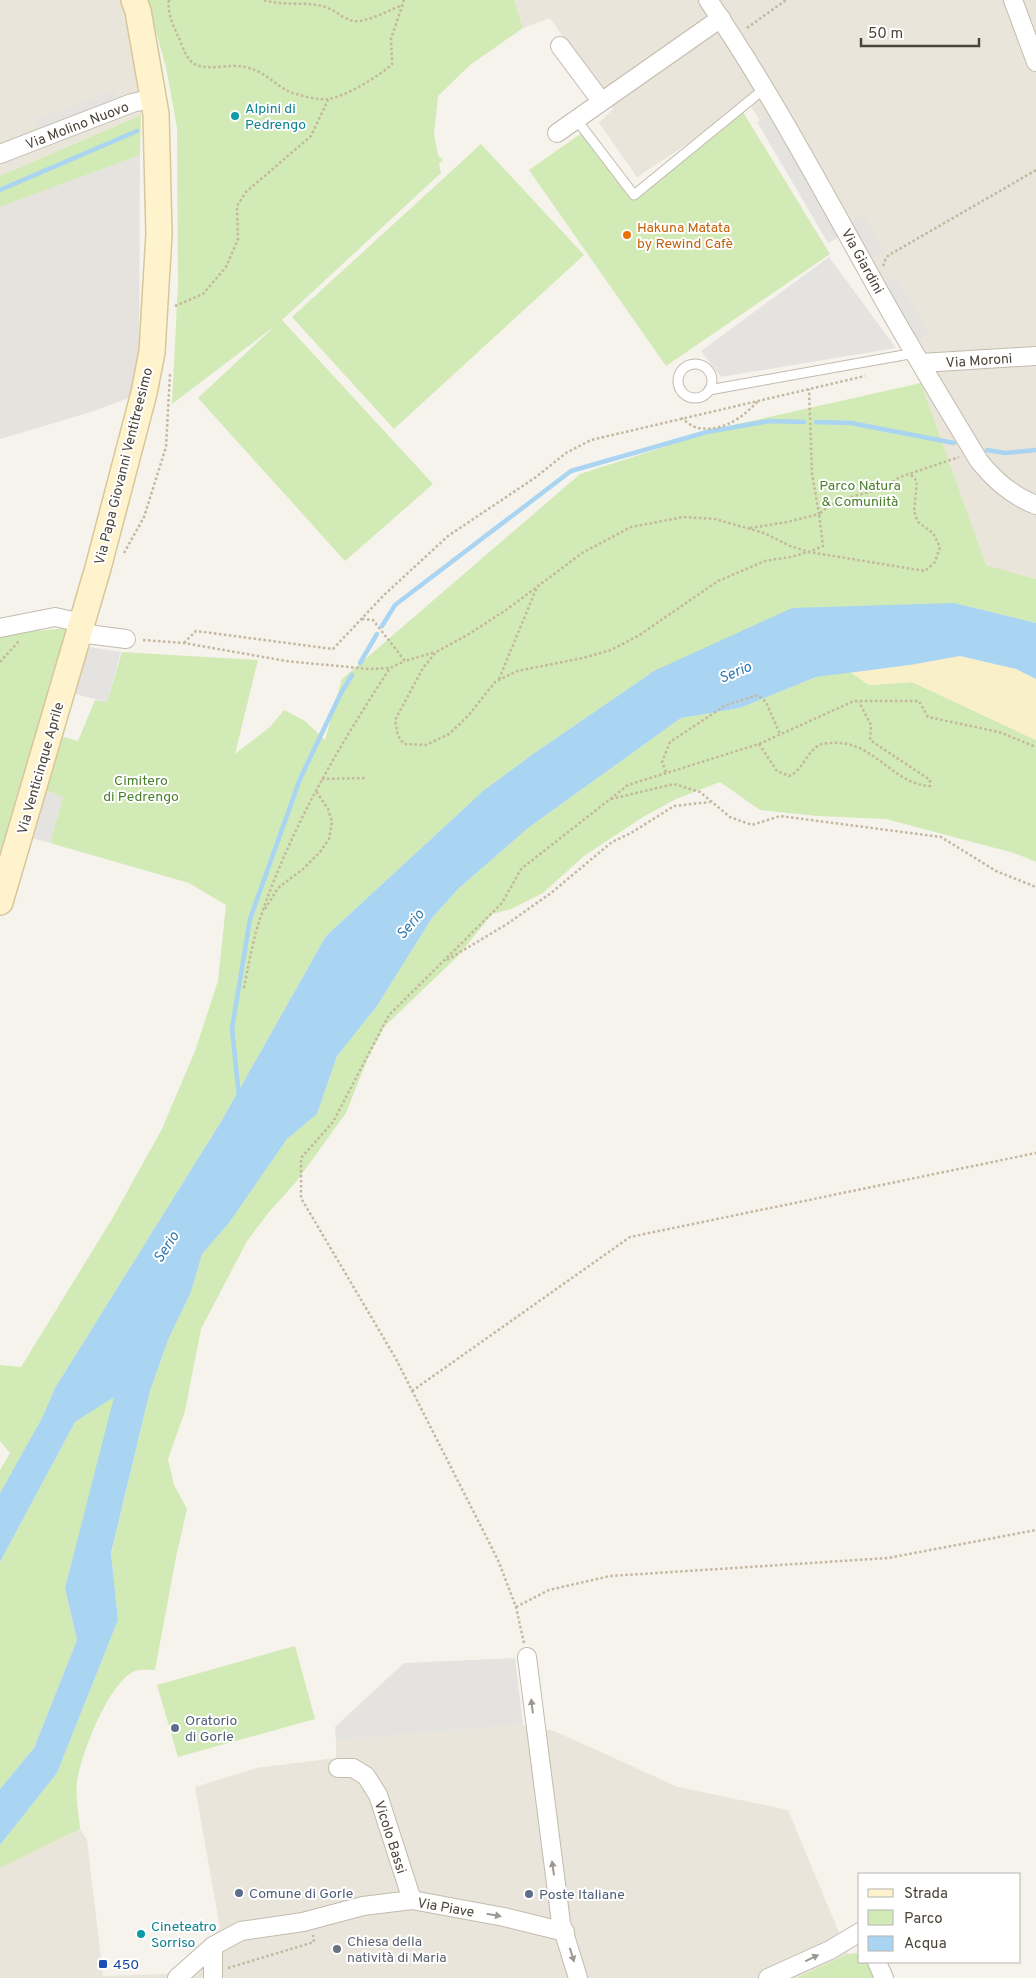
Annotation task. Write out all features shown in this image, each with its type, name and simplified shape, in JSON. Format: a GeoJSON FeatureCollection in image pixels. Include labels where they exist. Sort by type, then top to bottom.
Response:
{"type":"FeatureCollection","features":[{"type":"Feature","properties":{"kind":"street","name":"Via Papa Giovanni Ventitreesimo"},"geometry":{"type":"LineString","coordinates":[[81,628],[144,393],[152,352],[159,234],[155,98],[138,11],[134,0]]}},
{"type":"Feature","properties":{"kind":"street","name":"Via Giardini"},"geometry":{"type":"LineString","coordinates":[[708,0],[764,89],[979,461],[992,478],[1006,490],[1036,505]]}},
{"type":"Feature","properties":{"kind":"street"},"geometry":{"type":"LineString","coordinates":[[1013,0],[1036,62]]}},
{"type":"Feature","properties":{"kind":"street"},"geometry":{"type":"LineString","coordinates":[[557,133],[721,18]]}},
{"type":"Feature","properties":{"kind":"street"},"geometry":{"type":"LineString","coordinates":[[560,46],[601,101]]}},
{"type":"Feature","properties":{"kind":"street","name":"Via Molino Nuovo"},"geometry":{"type":"LineString","coordinates":[[0,154],[132,104],[155,98]]}},
{"type":"Feature","properties":{"kind":"street","name":"Via Moroni"},"geometry":{"type":"LineString","coordinates":[[918,358],[970,361],[1036,356]]}},
{"type":"Feature","properties":{"kind":"street"},"geometry":{"type":"LineString","coordinates":[[0,628],[55,616],[81,628],[126,638]]}},
{"type":"Feature","properties":{"kind":"street","name":"Via Venticinque Aprile"},"geometry":{"type":"LineString","coordinates":[[0,902],[81,628]]}},
{"type":"Feature","properties":{"kind":"street"},"geometry":{"type":"LineString","coordinates":[[527,1662],[561,1924],[578,1978]]}},
{"type":"Feature","properties":{"kind":"street","name":"Vicolo Bassi"},"geometry":{"type":"LineString","coordinates":[[338,1768],[352,1768],[366,1776],[378,1795],[412,1900]]}},
{"type":"Feature","properties":{"kind":"street","name":"Via Piave"},"geometry":{"type":"LineString","coordinates":[[177,1978],[213,1946],[241,1930],[303,1922],[364,1906],[412,1900],[504,1917],[565,1932]]}},
{"type":"Feature","properties":{"kind":"street"},"geometry":{"type":"LineString","coordinates":[[768,1978],[830,1950],[858,1933]]}},
{"type":"Feature","properties":{"kind":"street"},"geometry":{"type":"LineString","coordinates":[[213,1946],[219,1973]]}},
{"type":"Feature","properties":{"kind":"street"},"geometry":{"type":"LineString","coordinates":[[877,1963],[884,1978]]}},
{"type":"Feature","properties":{"kind":"lane"},"geometry":{"type":"LineString","coordinates":[[576,119],[634,195],[764,89]]}},
{"type":"Feature","properties":{"kind":"lane"},"geometry":{"type":"LineString","coordinates":[[709,390],[918,358]]}},
{"type":"Feature","properties":{"kind":"path"},"geometry":{"type":"LineString","coordinates":[[168,0],[168,8],[173,24],[185,53],[192,63],[209,68],[241,65],[254,69],[288,91],[302,96],[328,100],[363,84],[386,70],[392,64],[391,39],[404,0]]}},
{"type":"Feature","properties":{"kind":"path"},"geometry":{"type":"LineString","coordinates":[[264,0],[274,3],[312,4],[329,8],[347,19],[358,22],[403,5]]}},
{"type":"Feature","properties":{"kind":"path"},"geometry":{"type":"LineString","coordinates":[[733,38],[786,0]]}},
{"type":"Feature","properties":{"kind":"path"},"geometry":{"type":"LineString","coordinates":[[173,307],[203,294],[226,267],[238,239],[237,206],[246,192],[311,136],[328,100]]}},
{"type":"Feature","properties":{"kind":"path"},"geometry":{"type":"LineString","coordinates":[[870,275],[880,270],[889,255],[1036,170]]}},
{"type":"Feature","properties":{"kind":"path"},"geometry":{"type":"LineString","coordinates":[[184,643],[196,631],[333,649],[384,595],[448,536],[536,477],[566,453],[592,440],[866,376]]}},
{"type":"Feature","properties":{"kind":"path"},"geometry":{"type":"LineString","coordinates":[[436,652],[423,668],[395,720],[398,736],[404,744],[426,745],[449,734],[468,716],[495,682],[499,680],[517,672],[611,650],[638,636],[718,581],[765,561],[790,557],[823,546],[812,474],[809,389]]}},
{"type":"Feature","properties":{"kind":"path"},"geometry":{"type":"LineString","coordinates":[[681,418],[697,428],[722,427],[744,415],[759,400]]}},
{"type":"Feature","properties":{"kind":"path"},"geometry":{"type":"LineString","coordinates":[[747,528],[787,522],[819,514],[830,505],[881,489],[900,477],[962,456]]}},
{"type":"Feature","properties":{"kind":"path"},"geometry":{"type":"LineString","coordinates":[[126,638],[184,643],[302,663],[369,669],[390,668],[405,661],[436,652],[469,634],[506,610],[582,553],[631,527],[683,517],[715,520],[747,528],[809,552],[925,571],[935,562],[940,547],[933,533],[918,522],[914,511],[917,481],[911,474]]}},
{"type":"Feature","properties":{"kind":"path"},"geometry":{"type":"LineString","coordinates":[[499,680],[537,586]]}},
{"type":"Feature","properties":{"kind":"path"},"geometry":{"type":"LineString","coordinates":[[362,619],[372,620],[405,661]]}},
{"type":"Feature","properties":{"kind":"path"},"geometry":{"type":"LineString","coordinates":[[0,662],[19,641],[22,624]]}},
{"type":"Feature","properties":{"kind":"path"},"geometry":{"type":"LineString","coordinates":[[244,988],[251,950],[262,914],[296,827],[322,779],[390,668]]}},
{"type":"Feature","properties":{"kind":"path"},"geometry":{"type":"LineString","coordinates":[[666,772],[662,762],[670,742],[726,705],[758,695],[766,702],[780,734]]}},
{"type":"Feature","properties":{"kind":"path"},"geometry":{"type":"LineString","coordinates":[[527,1662],[516,1607],[498,1560],[396,1359],[301,1198],[302,1158],[333,1122],[389,1015],[502,903],[522,870],[628,784],[759,744],[854,701],[919,701],[928,717],[1000,732],[1036,748]]}},
{"type":"Feature","properties":{"kind":"path"},"geometry":{"type":"LineString","coordinates":[[759,744],[777,771],[789,776],[796,774],[814,750],[821,744],[843,742],[865,749],[890,770],[917,785],[930,786],[930,780],[870,740],[871,725],[859,701]]}},
{"type":"Feature","properties":{"kind":"path"},"geometry":{"type":"LineString","coordinates":[[322,779],[365,778]]}},
{"type":"Feature","properties":{"kind":"path"},"geometry":{"type":"LineString","coordinates":[[610,799],[674,784],[700,792],[730,817],[752,825],[780,816],[941,837],[996,871],[1036,887]]}},
{"type":"Feature","properties":{"kind":"path"},"geometry":{"type":"LineString","coordinates":[[262,914],[278,888],[303,869],[320,852],[329,839],[332,822],[328,809],[316,791]]}},
{"type":"Feature","properties":{"kind":"path"},"geometry":{"type":"LineString","coordinates":[[441,963],[507,924],[551,893],[612,842],[631,833],[674,806],[712,802]]}},
{"type":"Feature","properties":{"kind":"path"},"geometry":{"type":"LineString","coordinates":[[412,1391],[630,1238],[1036,1153]]}},
{"type":"Feature","properties":{"kind":"path"},"geometry":{"type":"LineString","coordinates":[[516,1607],[548,1590],[610,1576],[888,1558],[1036,1530]]}},
{"type":"Feature","properties":{"kind":"path"},"geometry":{"type":"LineString","coordinates":[[219,1973],[314,1942]]}},
{"type":"Feature","properties":{"kind":"shaded area"},"geometry":{"type":"Polygon","coordinates":[[[0,0],[137,0],[141,115],[0,176],[0,0]]]}},
{"type":"Feature","properties":{"kind":"shaded area"},"geometry":{"type":"Polygon","coordinates":[[[514,0],[1036,0],[1036,579],[986,565],[921,383],[846,247],[749,104],[637,177],[599,123],[613,109],[550,18],[523,28],[514,0]]]}},
{"type":"Feature","properties":{"kind":"shaded area"},"geometry":{"type":"Polygon","coordinates":[[[114,90],[117,101],[38,131],[35,120],[114,90]]]}},
{"type":"Feature","properties":{"kind":"shaded area"},"geometry":{"type":"Polygon","coordinates":[[[771,114],[842,236],[828,243],[757,122],[771,114]]]}},
{"type":"Feature","properties":{"kind":"shaded area"},"geometry":{"type":"Polygon","coordinates":[[[140,155],[139,366],[137,395],[91,412],[0,439],[0,207],[140,155]]]}},
{"type":"Feature","properties":{"kind":"shaded area"},"geometry":{"type":"Polygon","coordinates":[[[862,214],[884,251],[871,258],[851,222],[862,214]]]}},
{"type":"Feature","properties":{"kind":"shaded area"},"geometry":{"type":"Polygon","coordinates":[[[829,257],[896,348],[721,377],[701,351],[829,257]]]}},
{"type":"Feature","properties":{"kind":"shaded area"},"geometry":{"type":"Polygon","coordinates":[[[895,277],[930,334],[917,339],[884,283],[895,277]]]}},
{"type":"Feature","properties":{"kind":"shaded area"},"geometry":{"type":"Polygon","coordinates":[[[89,647],[121,652],[107,702],[75,694],[89,647]]]}},
{"type":"Feature","properties":{"kind":"shaded area"},"geometry":{"type":"Polygon","coordinates":[[[47,791],[63,797],[50,843],[31,838],[47,791]]]}},
{"type":"Feature","properties":{"kind":"shaded area"},"geometry":{"type":"Polygon","coordinates":[[[515,1658],[523,1725],[336,1740],[335,1727],[404,1663],[515,1658]]]}},
{"type":"Feature","properties":{"kind":"shaded area"},"geometry":{"type":"Polygon","coordinates":[[[523,1725],[554,1731],[678,1787],[788,1810],[848,1954],[796,1978],[0,1978],[0,1868],[80,1829],[87,1840],[103,1976],[170,1974],[220,1928],[195,1787],[256,1768],[336,1758],[336,1740],[523,1725]]]}},
{"type":"Feature","properties":{"kind":"green space"},"geometry":{"type":"Polygon","coordinates":[[[147,0],[514,0],[523,28],[470,65],[438,96],[434,134],[438,155],[443,160],[439,164],[441,173],[282,320],[433,484],[345,561],[198,398],[276,325],[172,404],[178,284],[177,128],[166,67],[147,0]]]}},
{"type":"Feature","properties":{"kind":"green space"},"geometry":{"type":"Polygon","coordinates":[[[743,112],[830,254],[666,366],[529,170],[589,128],[632,190],[743,112]]]}},
{"type":"Feature","properties":{"kind":"green space"},"geometry":{"type":"Polygon","coordinates":[[[141,115],[140,155],[0,207],[0,176],[141,115]]]}},
{"type":"Feature","properties":{"kind":"green space"},"geometry":{"type":"Polygon","coordinates":[[[481,144],[584,255],[394,429],[292,317],[481,144]]]}},
{"type":"Feature","properties":{"kind":"green space"},"geometry":{"type":"Polygon","coordinates":[[[921,383],[986,565],[1036,579],[1036,623],[954,603],[654,671],[533,754],[483,791],[326,936],[222,1120],[55,1388],[42,1418],[0,1493],[0,1470],[10,1453],[0,1441],[0,1365],[21,1367],[112,1219],[162,1129],[195,1051],[218,981],[226,905],[189,883],[50,843],[63,797],[47,791],[60,736],[78,741],[95,700],[107,702],[122,652],[258,660],[235,754],[270,727],[284,710],[305,721],[325,740],[342,679],[580,474],[729,426],[921,383]]]}},
{"type":"Feature","properties":{"kind":"green space"},"geometry":{"type":"Polygon","coordinates":[[[69,628],[0,856],[0,634],[69,628]]]}},
{"type":"Feature","properties":{"kind":"green space"},"geometry":{"type":"Polygon","coordinates":[[[850,672],[870,685],[912,682],[1036,740],[1036,862],[1014,853],[886,819],[817,816],[760,810],[720,782],[676,799],[643,817],[584,856],[543,893],[511,909],[492,914],[458,956],[384,1027],[367,1060],[346,1113],[296,1182],[269,1212],[247,1241],[201,1329],[185,1411],[168,1459],[174,1485],[187,1509],[155,1670],[135,1671],[125,1678],[106,1703],[90,1738],[77,1782],[80,1829],[0,1868],[0,1845],[57,1773],[118,1620],[111,1554],[150,1391],[168,1340],[191,1292],[202,1254],[229,1223],[287,1139],[317,1114],[337,1056],[377,1006],[432,918],[458,889],[528,828],[681,718],[740,708],[816,677],[850,672]]]}},
{"type":"Feature","properties":{"kind":"green space"},"geometry":{"type":"Polygon","coordinates":[[[115,1396],[65,1588],[77,1640],[34,1748],[0,1789],[0,1562],[75,1422],[115,1396]]]}},
{"type":"Feature","properties":{"kind":"green space"},"geometry":{"type":"Polygon","coordinates":[[[295,1646],[315,1719],[178,1757],[157,1685],[295,1646]]]}},
{"type":"Feature","properties":{"kind":"green space"},"geometry":{"type":"Polygon","coordinates":[[[848,1954],[858,1954],[858,1963],[870,1963],[876,1978],[796,1978],[848,1954]]]}},
{"type":"Feature","properties":{"kind":"sand"},"geometry":{"type":"Polygon","coordinates":[[[960,656],[1016,669],[1036,679],[1036,740],[912,682],[869,685],[850,672],[910,665],[960,656]]]}},
{"type":"Feature","properties":{"kind":"water","name":"Serio"},"geometry":{"type":"Polygon","coordinates":[[[954,603],[1036,623],[1036,679],[1016,669],[960,656],[910,665],[816,677],[740,708],[681,718],[528,828],[458,889],[432,918],[377,1006],[337,1056],[317,1114],[287,1139],[229,1223],[202,1254],[191,1292],[168,1340],[150,1391],[111,1553],[118,1620],[57,1773],[0,1845],[0,1789],[34,1748],[77,1640],[65,1588],[114,1397],[75,1422],[0,1562],[0,1493],[42,1418],[55,1388],[222,1120],[326,936],[483,791],[533,754],[654,671],[792,608],[954,603]]]}},
{"type":"Feature","properties":{"kind":"waterway"},"geometry":{"type":"LineString","coordinates":[[0,190],[137,131]]}},
{"type":"Feature","properties":{"kind":"waterway"},"geometry":{"type":"LineString","coordinates":[[382,626],[395,605],[571,471],[707,432],[769,421],[804,422]]}},
{"type":"Feature","properties":{"kind":"waterway"},"geometry":{"type":"LineString","coordinates":[[816,422],[851,423],[954,443]]}},
{"type":"Feature","properties":{"kind":"waterway"},"geometry":{"type":"LineString","coordinates":[[987,450],[1005,453],[1036,450]]}},
{"type":"Feature","properties":{"kind":"waterway"},"geometry":{"type":"LineString","coordinates":[[360,663],[377,634]]}},
{"type":"Feature","properties":{"kind":"waterway"},"geometry":{"type":"LineString","coordinates":[[239,1096],[232,1029],[250,919],[300,779],[340,695],[352,675]]}},
{"type":"Feature","properties":{"kind":"place","name":"Alpini di Pedrengo"},"geometry":{"type":"Point","coordinates":[235,116]}},
{"type":"Feature","properties":{"kind":"place","name":"Hakuna Matata by Rewind Cafè"},"geometry":{"type":"Point","coordinates":[627,235]}},
{"type":"Feature","properties":{"kind":"place","name":"Oratorio di Gorle"},"geometry":{"type":"Point","coordinates":[175,1728]}},
{"type":"Feature","properties":{"kind":"place","name":"Comune di Gorle"},"geometry":{"type":"Point","coordinates":[239,1893]}},
{"type":"Feature","properties":{"kind":"place","name":"Poste Italiane"},"geometry":{"type":"Point","coordinates":[529,1894]}},
{"type":"Feature","properties":{"kind":"place","name":"Cineteatro Sorriso"},"geometry":{"type":"Point","coordinates":[141,1934]}},
{"type":"Feature","properties":{"kind":"place","name":"Chiesa della natività di Maria"},"geometry":{"type":"Point","coordinates":[337,1949]}},
{"type":"Feature","properties":{"kind":"place","name":"450"},"geometry":{"type":"Point","coordinates":[103,1964]}},
{"type":"Feature","properties":{"kind":"park label","name":"Parco Natura & Comuniità"},"geometry":{"type":"Point","coordinates":[860,494]}},
{"type":"Feature","properties":{"kind":"park label","name":"Cimitero di Pedrengo"},"geometry":{"type":"Point","coordinates":[141,788]}}]}
